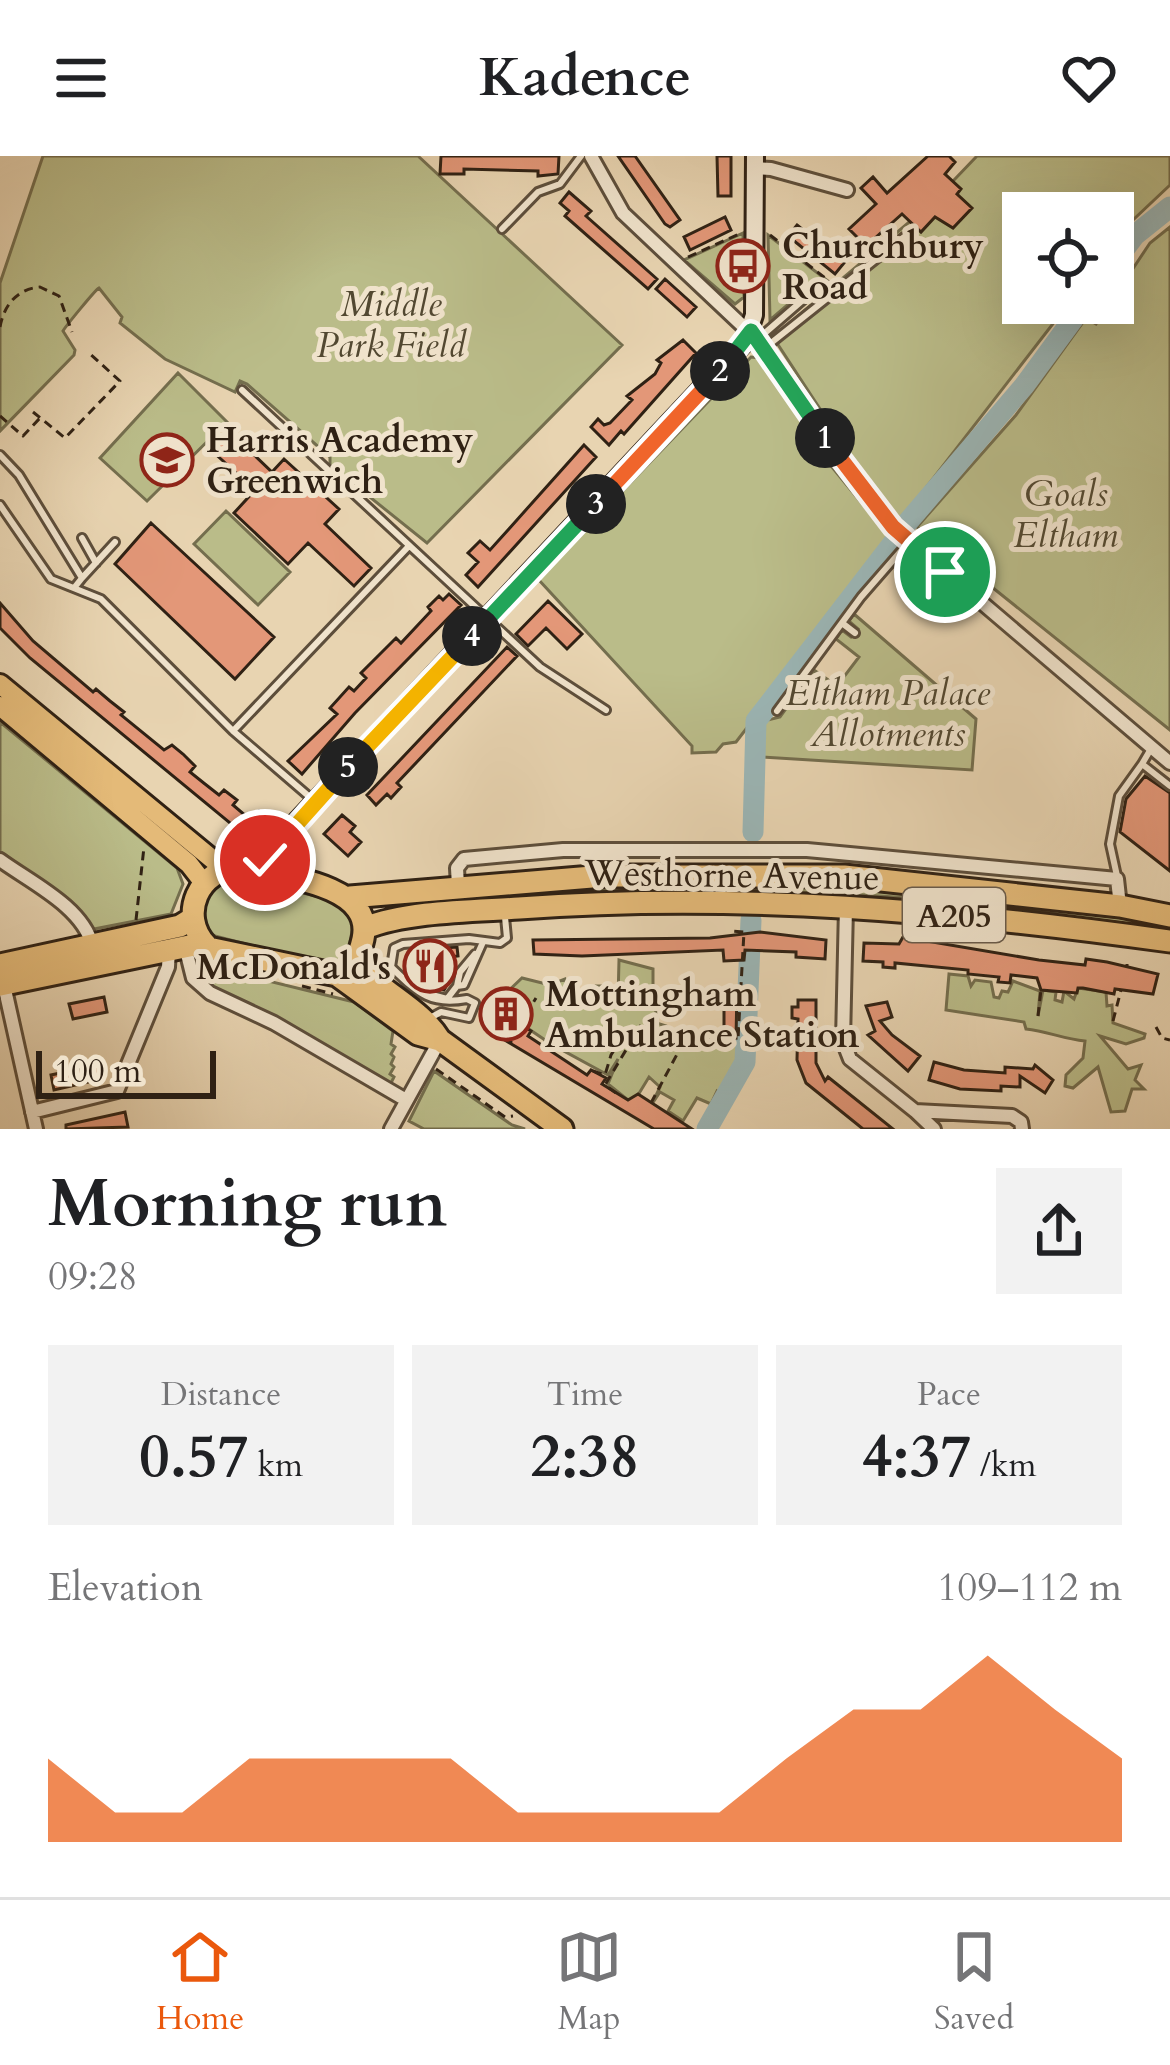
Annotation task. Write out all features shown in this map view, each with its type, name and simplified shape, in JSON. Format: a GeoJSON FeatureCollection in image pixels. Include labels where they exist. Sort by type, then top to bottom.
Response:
{"type":"FeatureCollection","features":[{"type":"Feature","properties":{"kind":"highway","name":"A205"},"geometry":{"type":"LineString","coordinates":[[223,868],[262,873],[350,897]]}},
{"type":"Feature","properties":{"kind":"highway"},"geometry":{"type":"LineString","coordinates":[[186,947],[203,881],[223,868]]}},
{"type":"Feature","properties":{"kind":"highway","name":"Westhorne Avenue"},"geometry":{"type":"LineString","coordinates":[[350,897],[458,880],[844,876],[1120,906],[1170,916]]}},
{"type":"Feature","properties":{"kind":"highway"},"geometry":{"type":"LineString","coordinates":[[337,975],[356,961],[365,928],[360,908],[350,897]]}},
{"type":"Feature","properties":{"kind":"highway","name":"Westhorne Avenue"},"geometry":{"type":"LineString","coordinates":[[365,928],[391,920],[504,909],[652,901],[846,906],[1170,941]]}},
{"type":"Feature","properties":{"kind":"highway"},"geometry":{"type":"LineString","coordinates":[[1,978],[92,945],[180,926],[193,918]]}},
{"type":"Feature","properties":{"kind":"highway"},"geometry":{"type":"LineString","coordinates":[[1,978],[186,947],[337,975],[418,1034],[434,1024]]}},
{"type":"Feature","properties":{"kind":"highway"},"geometry":{"type":"LineString","coordinates":[[356,961],[562,1129]]}},
{"type":"Feature","properties":{"kind":"main road"},"geometry":{"type":"LineString","coordinates":[[0,684],[223,868]]}},
{"type":"Feature","properties":{"kind":"main road"},"geometry":{"type":"LineString","coordinates":[[0,706],[189,864],[203,881]]}},
{"type":"Feature","properties":{"kind":"street"},"geometry":{"type":"LineString","coordinates":[[591,156],[623,213],[758,339],[893,527],[1170,763]]}},
{"type":"Feature","properties":{"kind":"street"},"geometry":{"type":"LineString","coordinates":[[262,873],[270,850],[706,387],[758,339],[755,162],[847,190]]}},
{"type":"Feature","properties":{"kind":"street","name":"Westhorne Avenue"},"geometry":{"type":"LineString","coordinates":[[458,880],[459,863],[464,859],[563,850],[734,848],[932,859],[1117,879]]}},
{"type":"Feature","properties":{"kind":"street"},"geometry":{"type":"LineString","coordinates":[[0,860],[77,917],[89,931],[92,945]]}},
{"type":"Feature","properties":{"kind":"street"},"geometry":{"type":"LineString","coordinates":[[1117,879],[1120,906]]}},
{"type":"Feature","properties":{"kind":"street"},"geometry":{"type":"LineString","coordinates":[[846,906],[844,1047],[850,1059],[934,1129]]}},
{"type":"Feature","properties":{"kind":"street"},"geometry":{"type":"LineString","coordinates":[[186,947],[194,978],[210,993],[274,1023],[406,1100]]}},
{"type":"Feature","properties":{"kind":"street"},"geometry":{"type":"LineString","coordinates":[[32,1112],[117,1091],[168,967],[186,947]]}},
{"type":"Feature","properties":{"kind":"street"},"geometry":{"type":"LineString","coordinates":[[1,978],[36,1129]]}},
{"type":"Feature","properties":{"kind":"street"},"geometry":{"type":"LineString","coordinates":[[391,1129],[434,1024]]}},
{"type":"Feature","properties":{"kind":"street"},"geometry":{"type":"LineString","coordinates":[[915,1111],[1012,1116],[1022,1129]]}},
{"type":"Feature","properties":{"kind":"lane"},"geometry":{"type":"LineString","coordinates":[[502,229],[538,192],[560,184],[580,156]]}},
{"type":"Feature","properties":{"kind":"lane"},"geometry":{"type":"LineString","coordinates":[[758,339],[904,237]]}},
{"type":"Feature","properties":{"kind":"lane"},"geometry":{"type":"LineString","coordinates":[[758,339],[811,293]]}},
{"type":"Feature","properties":{"kind":"lane"},"geometry":{"type":"LineString","coordinates":[[242,390],[540,667],[606,710]]}},
{"type":"Feature","properties":{"kind":"lane"},"geometry":{"type":"LineString","coordinates":[[0,454],[19,475],[82,578]]}},
{"type":"Feature","properties":{"kind":"lane"},"geometry":{"type":"LineString","coordinates":[[0,505],[51,579],[100,599],[232,731],[316,802]]}},
{"type":"Feature","properties":{"kind":"lane"},"geometry":{"type":"LineString","coordinates":[[82,538],[96,563]]}},
{"type":"Feature","properties":{"kind":"lane"},"geometry":{"type":"LineString","coordinates":[[74,588],[116,542]]}},
{"type":"Feature","properties":{"kind":"lane"},"geometry":{"type":"LineString","coordinates":[[777,711],[909,542]]}},
{"type":"Feature","properties":{"kind":"lane"},"geometry":{"type":"LineString","coordinates":[[232,731],[408,547]]}},
{"type":"Feature","properties":{"kind":"lane"},"geometry":{"type":"LineString","coordinates":[[842,623],[855,633]]}},
{"type":"Feature","properties":{"kind":"lane"},"geometry":{"type":"LineString","coordinates":[[1117,879],[1110,844],[1119,796],[1152,748]]}},
{"type":"Feature","properties":{"kind":"lane"},"geometry":{"type":"LineString","coordinates":[[1142,764],[1170,786]]}},
{"type":"Feature","properties":{"kind":"lane"},"geometry":{"type":"LineString","coordinates":[[434,1024],[466,1019],[476,1006],[467,999],[441,1004],[391,967],[390,956],[398,946],[415,943],[500,943],[507,938],[504,909]]}},
{"type":"Feature","properties":{"kind":"lane"},"geometry":{"type":"LineString","coordinates":[[421,992],[447,999],[457,986],[469,981],[483,942]]}},
{"type":"Feature","properties":{"kind":"path"},"geometry":{"type":"LineString","coordinates":[[681,260],[755,224],[829,281],[814,296],[811,293]]}},
{"type":"Feature","properties":{"kind":"path"},"geometry":{"type":"LineString","coordinates":[[0,327],[2,314],[20,292],[40,286],[59,296],[72,332]]}},
{"type":"Feature","properties":{"kind":"path"},"geometry":{"type":"LineString","coordinates":[[33,412],[64,438],[120,381],[90,354]]}},
{"type":"Feature","properties":{"kind":"path"},"geometry":{"type":"LineString","coordinates":[[0,416],[23,436],[40,418]]}},
{"type":"Feature","properties":{"kind":"path"},"geometry":{"type":"LineString","coordinates":[[137,924],[145,844]]}},
{"type":"Feature","properties":{"kind":"path"},"geometry":{"type":"LineString","coordinates":[[727,1038],[738,1040],[740,967],[747,936],[740,931],[732,934]]}},
{"type":"Feature","properties":{"kind":"path"},"geometry":{"type":"LineString","coordinates":[[404,978],[415,943]]}},
{"type":"Feature","properties":{"kind":"path"},"geometry":{"type":"LineString","coordinates":[[1038,1016],[1042,990]]}},
{"type":"Feature","properties":{"kind":"path"},"geometry":{"type":"LineString","coordinates":[[1113,1021],[1121,990]]}},
{"type":"Feature","properties":{"kind":"path"},"geometry":{"type":"LineString","coordinates":[[512,1043],[505,1037],[515,1023],[519,1026],[536,998]]}},
{"type":"Feature","properties":{"kind":"path"},"geometry":{"type":"LineString","coordinates":[[616,1093],[605,1084],[640,1025]]}},
{"type":"Feature","properties":{"kind":"path"},"geometry":{"type":"LineString","coordinates":[[1156,1028],[1162,1038],[1170,1040]]}},
{"type":"Feature","properties":{"kind":"path"},"geometry":{"type":"LineString","coordinates":[[593,1071],[605,1076],[627,1029]]}},
{"type":"Feature","properties":{"kind":"path"},"geometry":{"type":"LineString","coordinates":[[492,1034],[501,1038]]}},
{"type":"Feature","properties":{"kind":"path"},"geometry":{"type":"LineString","coordinates":[[651,1103],[682,1045]]}},
{"type":"Feature","properties":{"kind":"path"},"geometry":{"type":"LineString","coordinates":[[436,1069],[505,1117],[514,1116]]}},
{"type":"Feature","properties":{"kind":"green space","name":"Middle Park Field"},"geometry":{"type":"Polygon","coordinates":[[[43,156],[418,156],[622,345],[427,543],[330,465],[330,457],[247,384],[240,381],[235,392],[165,359],[120,323],[122,317],[99,288],[63,331],[74,355],[0,431],[0,283],[43,156]]]}},
{"type":"Feature","properties":{"kind":"green space"},"geometry":{"type":"Polygon","coordinates":[[[977,156],[1170,156],[1170,185],[1134,219],[1134,192],[1002,192],[1002,324],[1053,324],[901,520],[864,476],[773,337],[933,202],[977,156]]]}},
{"type":"Feature","properties":{"kind":"green space","name":"Goals Eltham"},"geometry":{"type":"Polygon","coordinates":[[[1170,227],[1170,730],[917,527],[1016,415],[1082,324],[1134,324],[1134,267],[1150,243],[1170,227]]]}},
{"type":"Feature","properties":{"kind":"green space"},"geometry":{"type":"Polygon","coordinates":[[[743,233],[744,297],[735,304],[684,260],[743,233]]]}},
{"type":"Feature","properties":{"kind":"green space"},"geometry":{"type":"Polygon","coordinates":[[[768,235],[828,281],[816,292],[803,279],[785,295],[791,302],[770,320],[768,235]]]}},
{"type":"Feature","properties":{"kind":"green space"},"geometry":{"type":"Polygon","coordinates":[[[751,357],[760,358],[832,467],[892,540],[736,742],[723,744],[716,752],[692,753],[692,746],[538,579],[751,357]]]}},
{"type":"Feature","properties":{"kind":"green space"},"geometry":{"type":"Polygon","coordinates":[[[178,373],[227,422],[147,501],[100,458],[178,373]]]}},
{"type":"Feature","properties":{"kind":"green space"},"geometry":{"type":"Polygon","coordinates":[[[226,511],[290,572],[258,605],[194,544],[226,511]]]}},
{"type":"Feature","properties":{"kind":"green space","name":"Eltham Palace Allotments"},"geometry":{"type":"Polygon","coordinates":[[[854,614],[976,719],[972,770],[762,757],[760,722],[780,717],[814,670],[837,686],[859,657],[836,639],[842,630],[851,637],[858,629],[849,621],[854,614]]]}},
{"type":"Feature","properties":{"kind":"green space"},"geometry":{"type":"Polygon","coordinates":[[[0,722],[177,868],[183,884],[171,914],[94,929],[69,903],[0,851],[0,722]]]}},
{"type":"Feature","properties":{"kind":"green space"},"geometry":{"type":"Polygon","coordinates":[[[235,876],[335,901],[353,918],[343,957],[319,963],[211,935],[204,916],[206,895],[216,882],[235,876]]]}},
{"type":"Feature","properties":{"kind":"green space"},"geometry":{"type":"Polygon","coordinates":[[[621,885],[827,886],[976,895],[1161,921],[1160,932],[967,903],[772,891],[616,891],[433,905],[432,895],[621,885]]]}},
{"type":"Feature","properties":{"kind":"green space"},"geometry":{"type":"Polygon","coordinates":[[[619,960],[653,969],[657,1014],[650,1021],[666,1026],[669,1036],[681,1039],[689,1032],[742,1046],[742,1060],[705,1126],[721,1094],[717,1091],[711,1104],[697,1098],[683,1121],[668,1111],[674,1100],[660,1092],[652,1104],[660,1087],[649,1077],[635,1100],[628,1100],[608,1084],[618,1059],[608,1075],[544,1045],[545,1040],[520,1023],[524,1009],[504,995],[522,978],[550,985],[565,979],[570,994],[592,999],[596,986],[604,986],[610,1000],[618,1000],[619,960]]]}},
{"type":"Feature","properties":{"kind":"green space"},"geometry":{"type":"Polygon","coordinates":[[[191,962],[354,1002],[393,1031],[390,1085],[211,989],[191,962]]]}},
{"type":"Feature","properties":{"kind":"green space"},"geometry":{"type":"Polygon","coordinates":[[[949,974],[968,976],[971,986],[975,980],[991,982],[994,997],[999,998],[1013,981],[1040,991],[1038,1016],[1043,990],[1056,992],[1055,1000],[1062,1002],[1064,991],[1074,999],[1078,988],[1106,992],[1113,1023],[1145,1034],[1126,1044],[1100,1036],[1128,1069],[1141,1065],[1135,1080],[1144,1089],[1132,1089],[1125,1111],[1111,1112],[1098,1067],[1073,1088],[1065,1086],[1066,1075],[1083,1058],[1085,1041],[1026,1029],[1024,1022],[946,1010],[949,974]]]}},
{"type":"Feature","properties":{"kind":"green space"},"geometry":{"type":"Polygon","coordinates":[[[434,1071],[512,1125],[525,1129],[424,1129],[409,1121],[434,1071]]]}},
{"type":"Feature","properties":{"kind":"building"},"geometry":{"type":"Polygon","coordinates":[[[441,156],[559,156],[558,174],[464,169],[464,174],[440,174],[441,156]]]}},
{"type":"Feature","properties":{"kind":"building"},"geometry":{"type":"Polygon","coordinates":[[[618,156],[635,156],[680,220],[670,227],[665,224],[618,156]]]}},
{"type":"Feature","properties":{"kind":"building"},"geometry":{"type":"Polygon","coordinates":[[[717,156],[731,156],[731,196],[718,196],[717,156]]]}},
{"type":"Feature","properties":{"kind":"building"},"geometry":{"type":"Polygon","coordinates":[[[928,156],[949,156],[955,162],[945,174],[972,208],[953,228],[935,217],[921,232],[902,214],[866,246],[849,229],[876,204],[861,188],[873,177],[887,193],[928,156]]]}},
{"type":"Feature","properties":{"kind":"building"},"geometry":{"type":"Polygon","coordinates":[[[569,192],[591,211],[586,216],[657,279],[648,289],[565,216],[569,211],[560,203],[569,192]]]}},
{"type":"Feature","properties":{"kind":"building"},"geometry":{"type":"Polygon","coordinates":[[[725,217],[731,230],[690,250],[684,237],[725,217]]]}},
{"type":"Feature","properties":{"kind":"building"},"geometry":{"type":"Polygon","coordinates":[[[797,225],[844,263],[835,274],[788,236],[797,225]]]}},
{"type":"Feature","properties":{"kind":"building"},"geometry":{"type":"Polygon","coordinates":[[[665,279],[696,307],[687,317],[656,289],[665,279]]]}},
{"type":"Feature","properties":{"kind":"building"},"geometry":{"type":"Polygon","coordinates":[[[683,340],[696,353],[609,445],[591,427],[598,419],[604,425],[610,423],[632,400],[627,396],[655,374],[661,363],[657,360],[683,340]]]}},
{"type":"Feature","properties":{"kind":"building"},"geometry":{"type":"Polygon","coordinates":[[[229,431],[272,472],[284,459],[339,509],[325,524],[371,568],[354,586],[308,543],[288,564],[234,513],[255,490],[211,450],[229,431]]]}},
{"type":"Feature","properties":{"kind":"building"},"geometry":{"type":"Polygon","coordinates":[[[584,445],[596,457],[478,587],[466,575],[478,562],[468,553],[480,541],[490,550],[584,445]]]}},
{"type":"Feature","properties":{"kind":"building"},"geometry":{"type":"Polygon","coordinates":[[[151,523],[274,637],[235,679],[115,564],[151,523]]]}},
{"type":"Feature","properties":{"kind":"building"},"geometry":{"type":"Polygon","coordinates":[[[449,594],[461,605],[302,774],[288,761],[337,714],[330,708],[349,687],[354,691],[366,678],[361,673],[396,638],[401,643],[439,596],[443,600],[449,594]]]}},
{"type":"Feature","properties":{"kind":"building"},"geometry":{"type":"Polygon","coordinates":[[[548,601],[582,634],[567,649],[546,628],[528,646],[516,634],[548,601]]]}},
{"type":"Feature","properties":{"kind":"building"},"geometry":{"type":"Polygon","coordinates":[[[0,603],[33,641],[93,692],[96,689],[164,750],[172,745],[183,754],[195,766],[190,772],[219,795],[224,790],[237,800],[233,805],[247,817],[259,811],[271,820],[253,842],[30,658],[0,628],[0,603]]]}},
{"type":"Feature","properties":{"kind":"building"},"geometry":{"type":"Polygon","coordinates":[[[507,647],[517,656],[397,783],[401,787],[391,798],[387,794],[376,805],[367,795],[507,647]]]}},
{"type":"Feature","properties":{"kind":"building"},"geometry":{"type":"Polygon","coordinates":[[[1145,776],[1170,793],[1170,871],[1120,832],[1126,799],[1145,776]]]}},
{"type":"Feature","properties":{"kind":"building"},"geometry":{"type":"Polygon","coordinates":[[[342,815],[355,826],[350,832],[361,842],[348,856],[324,834],[342,815]]]}},
{"type":"Feature","properties":{"kind":"building"},"geometry":{"type":"Polygon","coordinates":[[[760,932],[826,940],[825,959],[796,957],[796,952],[745,950],[744,960],[724,961],[723,950],[534,954],[533,940],[710,938],[760,932]]]}},
{"type":"Feature","properties":{"kind":"building"},"geometry":{"type":"Polygon","coordinates":[[[903,937],[1039,960],[1085,965],[1086,959],[1107,962],[1158,974],[1153,994],[1083,988],[1077,993],[1041,990],[1037,978],[1011,975],[1010,983],[998,982],[999,977],[968,974],[968,970],[895,963],[895,968],[883,967],[883,962],[863,961],[864,943],[899,944],[903,937]]]}},
{"type":"Feature","properties":{"kind":"building","name":"McDonald's"},"geometry":{"type":"Polygon","coordinates":[[[457,947],[458,956],[450,957],[446,974],[451,978],[444,990],[412,971],[418,950],[457,947]]]}},
{"type":"Feature","properties":{"kind":"building"},"geometry":{"type":"Polygon","coordinates":[[[737,990],[736,1038],[724,1036],[724,991],[737,990]]]}},
{"type":"Feature","properties":{"kind":"building"},"geometry":{"type":"Polygon","coordinates":[[[504,995],[525,1010],[519,1024],[531,1031],[528,1036],[587,1075],[591,1070],[606,1078],[602,1084],[628,1100],[638,1094],[692,1129],[654,1129],[503,1039],[483,1024],[504,995]]]}},
{"type":"Feature","properties":{"kind":"building"},"geometry":{"type":"Polygon","coordinates":[[[104,997],[107,1012],[73,1019],[69,1004],[104,997]]]}},
{"type":"Feature","properties":{"kind":"building"},"geometry":{"type":"Polygon","coordinates":[[[798,1000],[816,1000],[816,1063],[825,1081],[828,1077],[893,1129],[863,1129],[806,1083],[797,1060],[798,1019],[792,1018],[798,1000]]]}},
{"type":"Feature","properties":{"kind":"building"},"geometry":{"type":"Polygon","coordinates":[[[887,1002],[892,1017],[880,1021],[920,1056],[908,1071],[868,1035],[875,1031],[866,1006],[887,1002]]]}},
{"type":"Feature","properties":{"kind":"building"},"geometry":{"type":"Polygon","coordinates":[[[934,1062],[1005,1073],[1005,1067],[1033,1069],[1035,1065],[1053,1080],[1045,1093],[1020,1076],[1020,1087],[960,1089],[929,1080],[934,1062]]]}},
{"type":"Feature","properties":{"kind":"building"},"geometry":{"type":"Polygon","coordinates":[[[98,1065],[101,1079],[54,1090],[51,1075],[98,1065]]]}},
{"type":"Feature","properties":{"kind":"building"},"geometry":{"type":"Polygon","coordinates":[[[125,1112],[128,1127],[66,1129],[66,1125],[125,1112]]]}},
{"type":"Feature","properties":{"kind":"waterway"},"geometry":{"type":"LineString","coordinates":[[1134,236],[1170,207]]}},
{"type":"Feature","properties":{"kind":"waterway"},"geometry":{"type":"LineString","coordinates":[[907,523],[1024,386],[1070,324]]}},
{"type":"Feature","properties":{"kind":"waterway"},"geometry":{"type":"LineString","coordinates":[[753,832],[756,721],[894,542]]}},
{"type":"Feature","properties":{"kind":"waterway"},"geometry":{"type":"LineString","coordinates":[[707,1129],[745,1062],[751,920]]}},
{"type":"Feature","properties":{"kind":"place","name":"Churchbury Road"},"geometry":{"type":"Point","coordinates":[743,266]}},
{"type":"Feature","properties":{"kind":"place","name":"Harris Academy Greenwich"},"geometry":{"type":"Point","coordinates":[167,460]}},
{"type":"Feature","properties":{"kind":"place","name":"McDonald's"},"geometry":{"type":"Point","coordinates":[430,966]}},
{"type":"Feature","properties":{"kind":"place","name":"Mottingham Ambulance Station"},"geometry":{"type":"Point","coordinates":[506,1014]}},
{"type":"Feature","properties":{"kind":"route"},"geometry":{"type":"LineString","coordinates":[[265,860],[706,387],[751,331],[881,513],[945,572]]}}]}
